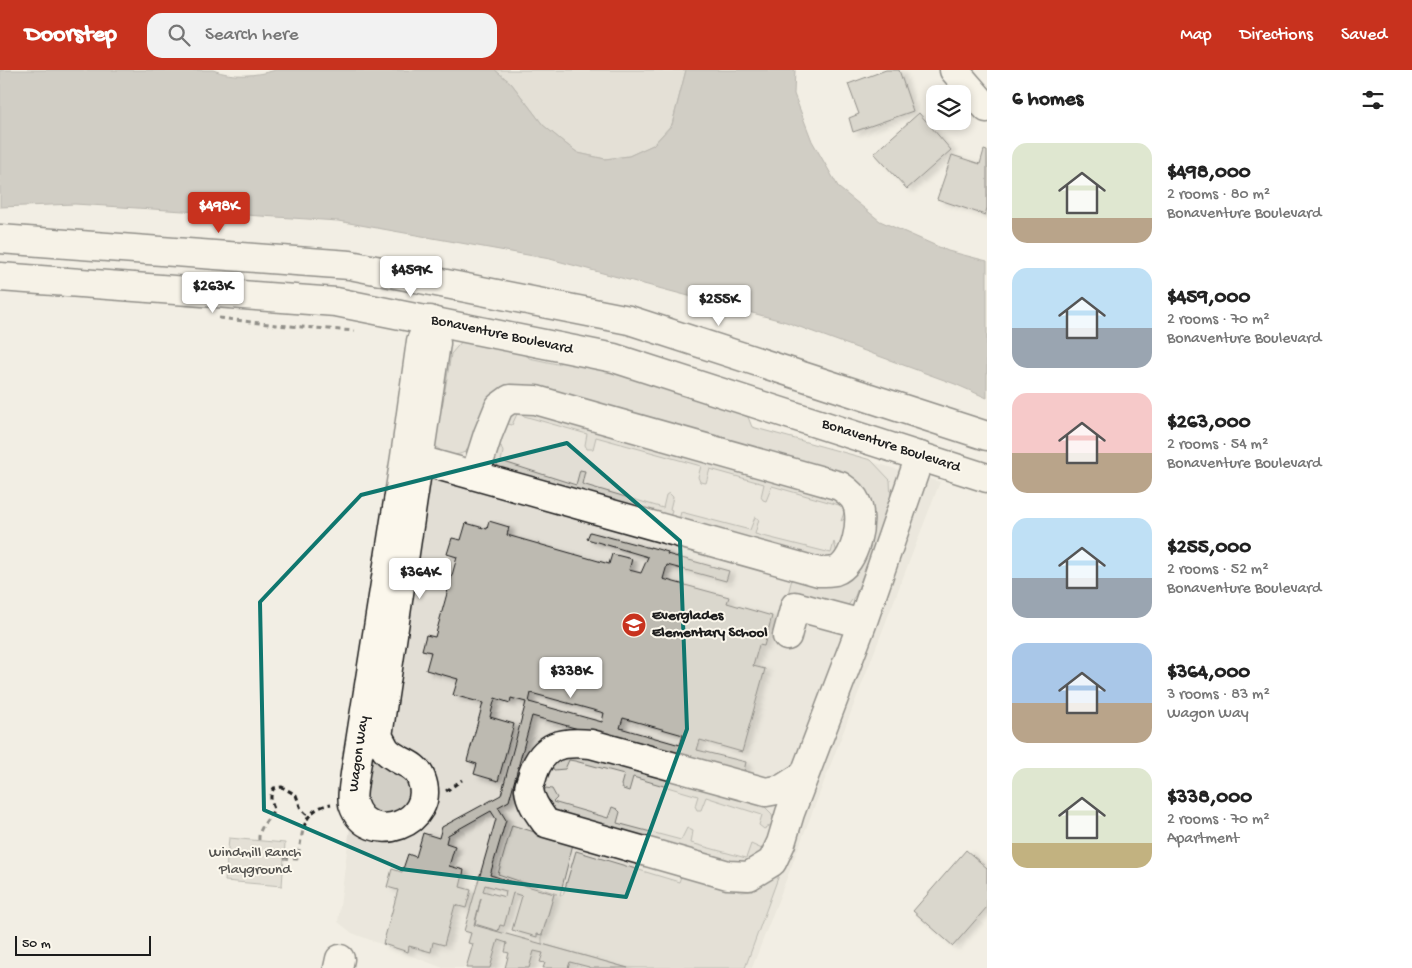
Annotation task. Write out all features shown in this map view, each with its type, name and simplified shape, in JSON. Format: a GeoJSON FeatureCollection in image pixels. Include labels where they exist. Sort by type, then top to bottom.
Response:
{"type":"FeatureCollection","features":[{"type":"Feature","properties":{"kind":"main road"},"geometry":{"type":"LineString","coordinates":[[954,70],[987,108]]}},
{"type":"Feature","properties":{"kind":"main road"},"geometry":{"type":"LineString","coordinates":[[0,239],[350,265],[629,320],[987,436]]}},
{"type":"Feature","properties":{"kind":"main road","name":"Bonaventure Boulevard"},"geometry":{"type":"LineString","coordinates":[[0,277],[336,302],[430,320],[614,358],[987,478]]}},
{"type":"Feature","properties":{"kind":"main road","name":"Wagon Way"},"geometry":{"type":"LineString","coordinates":[[430,320],[436,343],[378,736],[385,749],[415,768],[421,777],[424,790],[422,803],[417,814],[408,822],[394,827],[380,828],[369,824],[358,816],[353,803],[355,774],[406,457],[421,341],[430,320],[434,282]]}},
{"type":"Feature","properties":{"kind":"main road"},"geometry":{"type":"LineString","coordinates":[[419,460],[819,572],[836,571],[847,563],[855,546],[860,520],[857,503],[849,492],[840,486],[536,400],[510,399],[499,407],[475,475]]}},
{"type":"Feature","properties":{"kind":"main road"},"geometry":{"type":"LineString","coordinates":[[804,775],[782,788],[766,792],[591,744],[570,742],[552,748],[538,762],[529,788],[534,805],[546,824],[728,875],[749,876],[772,862],[781,843],[804,775],[862,624],[920,456]]}},
{"type":"Feature","properties":{"kind":"main road"},"geometry":{"type":"LineString","coordinates":[[787,636],[795,606],[862,624]]}},
{"type":"Feature","properties":{"kind":"path"},"geometry":{"type":"LineString","coordinates":[[259,840],[262,826],[274,809],[271,793],[274,788],[282,787],[296,794],[301,809],[308,816]]}},
{"type":"Feature","properties":{"kind":"path"},"geometry":{"type":"LineString","coordinates":[[284,858],[297,859],[301,836],[308,816],[314,810],[335,804]]}},
{"type":"Feature","properties":{"kind":"highlighted area"},"geometry":{"type":"Polygon","coordinates":[[[567,443],[680,541],[687,729],[626,897],[401,869],[264,810],[260,602],[361,495],[567,443]]]}},
{"type":"Feature","properties":{"kind":"shaded area"},"geometry":{"type":"Polygon","coordinates":[[[0,70],[213,70],[221,73],[244,75],[276,70],[495,70],[511,83],[543,125],[566,144],[578,153],[605,159],[629,156],[653,145],[672,125],[686,70],[795,70],[794,94],[812,141],[839,188],[880,221],[948,251],[987,261],[987,398],[955,384],[786,322],[550,259],[338,221],[75,204],[0,207],[0,70]]]}},
{"type":"Feature","properties":{"kind":"shaded area","name":"Everglades Elementary School"},"geometry":{"type":"Polygon","coordinates":[[[470,343],[940,482],[752,968],[443,968],[352,933],[338,922],[353,803],[420,349],[470,343]]]}},
{"type":"Feature","properties":{"kind":"green space"},"geometry":{"type":"Polygon","coordinates":[[[495,70],[686,70],[672,124],[653,145],[629,156],[605,159],[578,153],[566,144],[543,125],[511,83],[495,70]]]}},
{"type":"Feature","properties":{"kind":"green space"},"geometry":{"type":"Polygon","coordinates":[[[463,340],[523,348],[529,358],[557,364],[575,357],[686,388],[748,417],[752,427],[871,460],[890,480],[891,501],[855,596],[846,608],[788,594],[792,579],[834,584],[866,553],[874,518],[869,496],[852,482],[508,385],[495,397],[472,447],[456,455],[441,451],[432,442],[436,413],[442,408],[451,354],[463,340]]]}},
{"type":"Feature","properties":{"kind":"green space"},"geometry":{"type":"Polygon","coordinates":[[[522,408],[659,443],[827,491],[842,499],[851,513],[841,521],[846,507],[772,486],[766,501],[761,497],[764,484],[710,469],[706,483],[700,482],[698,477],[701,466],[596,437],[593,449],[587,449],[585,445],[587,434],[517,414],[512,425],[508,424],[507,417],[509,412],[522,408]]]}},
{"type":"Feature","properties":{"kind":"green space"},"geometry":{"type":"Polygon","coordinates":[[[501,446],[503,452],[501,461],[576,485],[580,470],[585,471],[582,484],[663,508],[666,495],[669,493],[673,497],[670,518],[501,469],[495,462],[494,454],[496,448],[501,446]]]}},
{"type":"Feature","properties":{"kind":"green space"},"geometry":{"type":"Polygon","coordinates":[[[681,512],[750,530],[755,517],[759,519],[755,534],[831,553],[834,542],[837,553],[824,561],[679,520],[681,512]]]}},
{"type":"Feature","properties":{"kind":"green space"},"geometry":{"type":"Polygon","coordinates":[[[369,744],[398,765],[417,792],[396,819],[367,810],[363,779],[369,744]]]}},
{"type":"Feature","properties":{"kind":"green space"},"geometry":{"type":"Polygon","coordinates":[[[564,751],[762,804],[771,813],[774,821],[764,829],[759,825],[762,815],[706,797],[701,810],[697,810],[695,806],[698,796],[633,777],[629,791],[623,789],[621,785],[624,774],[575,761],[569,760],[565,769],[554,770],[551,765],[564,751]]]}},
{"type":"Feature","properties":{"kind":"green space"},"geometry":{"type":"Polygon","coordinates":[[[546,788],[552,789],[557,798],[553,802],[608,818],[612,807],[617,809],[620,812],[617,823],[681,840],[687,828],[693,831],[691,843],[746,858],[751,844],[762,849],[757,857],[735,866],[555,816],[543,792],[546,788]]]}},
{"type":"Feature","properties":{"kind":"green space"},"geometry":{"type":"Polygon","coordinates":[[[512,825],[573,844],[560,895],[563,895],[576,851],[679,882],[682,874],[741,892],[752,891],[775,874],[779,875],[745,968],[628,968],[542,944],[542,935],[554,894],[557,894],[498,874],[512,825]]]}},
{"type":"Feature","properties":{"kind":"green space","name":"Windmill Ranch Playground"},"geometry":{"type":"Polygon","coordinates":[[[229,838],[285,843],[282,886],[225,881],[229,838]]]}},
{"type":"Feature","properties":{"kind":"building"},"geometry":{"type":"Polygon","coordinates":[[[886,70],[899,70],[913,111],[853,132],[849,118],[859,114],[848,84],[886,70]]]}},
{"type":"Feature","properties":{"kind":"building"},"geometry":{"type":"Polygon","coordinates":[[[919,113],[926,121],[926,130],[934,130],[951,150],[907,189],[874,153],[919,113]]]}},
{"type":"Feature","properties":{"kind":"building"},"geometry":{"type":"Polygon","coordinates":[[[984,150],[987,151],[987,208],[985,215],[937,199],[952,155],[980,164],[984,150]]]}},
{"type":"Feature","properties":{"kind":"building"},"geometry":{"type":"Polygon","coordinates":[[[489,521],[509,527],[507,535],[609,564],[612,554],[632,559],[629,570],[641,573],[648,557],[587,539],[590,532],[668,552],[667,554],[729,571],[726,581],[667,565],[663,579],[729,597],[727,603],[772,616],[764,646],[759,645],[753,666],[765,669],[742,752],[700,740],[697,750],[746,762],[743,775],[532,716],[509,801],[498,807],[506,820],[490,875],[554,894],[542,935],[537,934],[537,937],[512,930],[522,896],[513,893],[504,926],[500,925],[498,931],[475,924],[481,898],[474,925],[628,968],[589,968],[570,962],[568,968],[543,968],[545,963],[540,962],[543,953],[534,951],[529,968],[505,968],[509,953],[505,952],[507,943],[498,940],[490,968],[466,968],[473,944],[468,943],[471,933],[464,931],[496,819],[491,811],[448,835],[446,843],[455,846],[449,866],[464,870],[460,887],[471,890],[466,908],[455,905],[444,945],[433,942],[431,952],[409,946],[408,952],[383,944],[398,890],[387,887],[392,869],[402,872],[408,854],[416,857],[423,833],[439,838],[442,827],[501,795],[526,702],[511,698],[510,703],[495,698],[490,717],[514,724],[498,781],[474,774],[477,764],[467,761],[483,703],[453,695],[458,679],[426,670],[431,652],[422,650],[426,635],[435,637],[457,557],[447,554],[452,538],[461,540],[466,523],[487,529],[489,521]],[[531,693],[529,702],[602,722],[604,713],[531,693]],[[623,718],[620,728],[680,745],[683,735],[623,718]],[[485,885],[483,891],[505,897],[506,891],[485,885]]]}},
{"type":"Feature","properties":{"kind":"building"},"geometry":{"type":"Polygon","coordinates":[[[966,850],[987,868],[987,907],[953,946],[913,911],[966,850]]]}},
{"type":"Feature","properties":{"kind":"place","name":"Everglades Elementary School"},"geometry":{"type":"Point","coordinates":[634,625]}}]}
